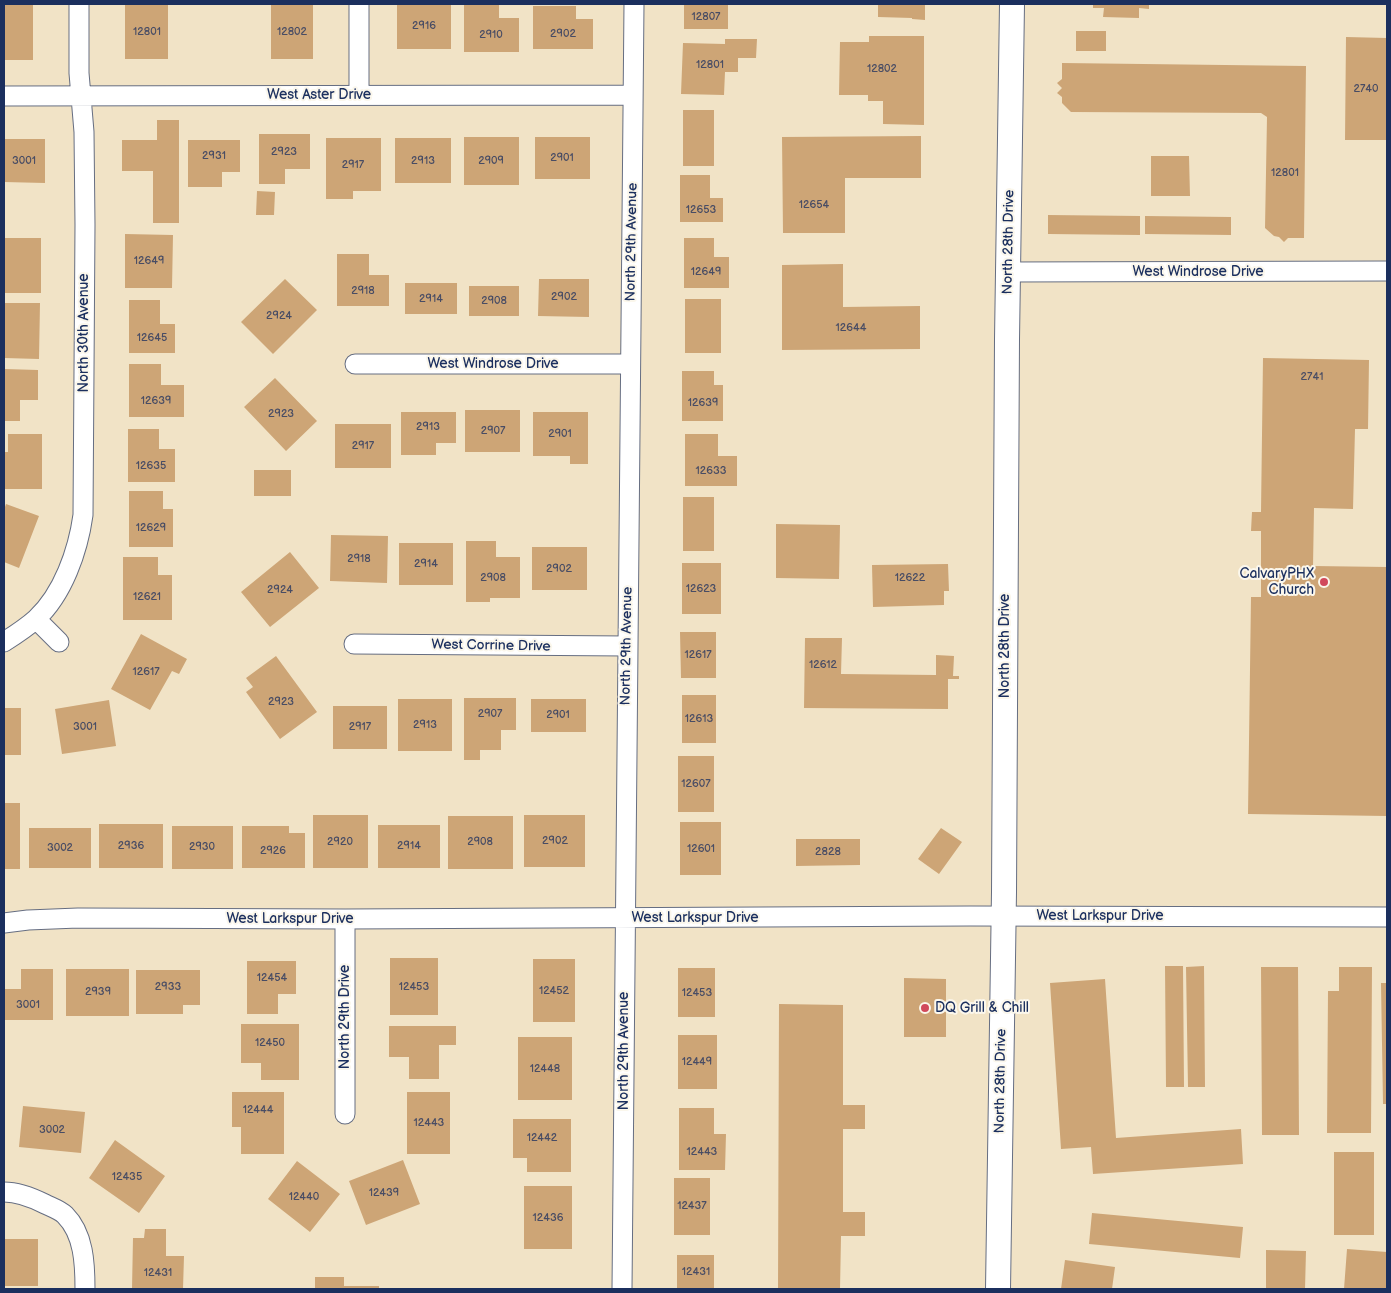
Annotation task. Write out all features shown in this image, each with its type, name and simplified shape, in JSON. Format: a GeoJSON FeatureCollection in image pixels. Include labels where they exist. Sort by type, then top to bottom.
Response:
{"type":"FeatureCollection","features":[{"type":"Feature","properties":{"kind":"street","name":"North 30th Avenue"},"geometry":{"type":"LineString","coordinates":[[36,619],[50,603],[63,582],[80,536],[83,515],[85,225],[84,132],[79,73],[79,4]]}},
{"type":"Feature","properties":{"kind":"street"},"geometry":{"type":"LineString","coordinates":[[359,4],[359,95]]}},
{"type":"Feature","properties":{"kind":"street","name":"North 29th Avenue"},"geometry":{"type":"LineString","coordinates":[[622,1289],[634,4]]}},
{"type":"Feature","properties":{"kind":"street","name":"North 28th Drive"},"geometry":{"type":"LineString","coordinates":[[998,1289],[1012,4]]}},
{"type":"Feature","properties":{"kind":"street","name":"West Aster Drive"},"geometry":{"type":"LineString","coordinates":[[4,96],[633,94]]}},
{"type":"Feature","properties":{"kind":"street","name":"West Windrose Drive"},"geometry":{"type":"LineString","coordinates":[[1008,272],[1387,271]]}},
{"type":"Feature","properties":{"kind":"street","name":"West Windrose Drive"},"geometry":{"type":"LineString","coordinates":[[355,364],[630,364]]}},
{"type":"Feature","properties":{"kind":"street"},"geometry":{"type":"LineString","coordinates":[[4,642],[36,619],[59,642]]}},
{"type":"Feature","properties":{"kind":"street","name":"West Corrine Drive"},"geometry":{"type":"LineString","coordinates":[[354,644],[627,646]]}},
{"type":"Feature","properties":{"kind":"street","name":"West Larkspur Drive"},"geometry":{"type":"LineString","coordinates":[[4,923],[78,918],[1387,917]]}},
{"type":"Feature","properties":{"kind":"street","name":"North 29th Drive"},"geometry":{"type":"LineString","coordinates":[[345,919],[345,1114]]}},
{"type":"Feature","properties":{"kind":"street"},"geometry":{"type":"LineString","coordinates":[[4,1192],[37,1200],[64,1214],[76,1230],[81,1246],[85,1269],[85,1289]]}},
{"type":"Feature","properties":{"kind":"building"},"geometry":{"type":"Polygon","coordinates":[[[4,4],[33,4],[33,60],[4,60],[4,4]]]}},
{"type":"Feature","properties":{"kind":"building"},"geometry":{"type":"Polygon","coordinates":[[[271,4],[313,4],[313,59],[271,59],[271,4]]]}},
{"type":"Feature","properties":{"kind":"building"},"geometry":{"type":"Polygon","coordinates":[[[397,4],[451,4],[451,49],[397,49],[397,4]]]}},
{"type":"Feature","properties":{"kind":"building"},"geometry":{"type":"Polygon","coordinates":[[[464,4],[499,4],[499,18],[519,18],[519,52],[464,52],[464,4]]]}},
{"type":"Feature","properties":{"kind":"building"},"geometry":{"type":"Polygon","coordinates":[[[684,4],[728,4],[728,29],[684,29],[684,4]]]}},
{"type":"Feature","properties":{"kind":"building"},"geometry":{"type":"Polygon","coordinates":[[[878,4],[925,4],[925,20],[878,17],[878,4]]]}},
{"type":"Feature","properties":{"kind":"building"},"geometry":{"type":"Polygon","coordinates":[[[1093,4],[1149,4],[1149,9],[1139,8],[1139,18],[1103,17],[1104,8],[1093,8],[1093,4]]]}},
{"type":"Feature","properties":{"kind":"building"},"geometry":{"type":"Polygon","coordinates":[[[125,5],[168,5],[168,59],[125,59],[125,5]]]}},
{"type":"Feature","properties":{"kind":"building"},"geometry":{"type":"Polygon","coordinates":[[[533,6],[576,6],[576,19],[593,19],[593,49],[533,49],[533,6]]]}},
{"type":"Feature","properties":{"kind":"building"},"geometry":{"type":"Polygon","coordinates":[[[1076,31],[1106,31],[1106,51],[1076,51],[1076,31]]]}},
{"type":"Feature","properties":{"kind":"building"},"geometry":{"type":"Polygon","coordinates":[[[869,36],[924,36],[924,125],[883,124],[883,101],[868,101],[868,95],[839,95],[840,42],[869,42],[869,36]]]}},
{"type":"Feature","properties":{"kind":"building"},"geometry":{"type":"Polygon","coordinates":[[[1346,37],[1387,38],[1387,140],[1345,140],[1346,37]]]}},
{"type":"Feature","properties":{"kind":"building"},"geometry":{"type":"Polygon","coordinates":[[[725,39],[757,39],[756,58],[738,58],[738,72],[725,72],[724,95],[681,94],[683,43],[725,44],[725,39]]]}},
{"type":"Feature","properties":{"kind":"building"},"geometry":{"type":"Polygon","coordinates":[[[1062,63],[1306,66],[1304,238],[1288,238],[1284,242],[1265,228],[1267,117],[1261,113],[1071,112],[1062,103],[1062,97],[1057,93],[1062,88],[1057,83],[1062,79],[1062,63]]]}},
{"type":"Feature","properties":{"kind":"building"},"geometry":{"type":"Polygon","coordinates":[[[683,110],[714,110],[714,166],[683,166],[683,110]]]}},
{"type":"Feature","properties":{"kind":"building"},"geometry":{"type":"Polygon","coordinates":[[[157,120],[179,120],[179,223],[153,223],[153,171],[122,171],[122,140],[157,140],[157,120]]]}},
{"type":"Feature","properties":{"kind":"building"},"geometry":{"type":"Polygon","coordinates":[[[259,134],[310,134],[310,169],[285,169],[285,184],[259,184],[259,134]]]}},
{"type":"Feature","properties":{"kind":"building"},"geometry":{"type":"Polygon","coordinates":[[[921,136],[921,178],[845,178],[845,233],[783,233],[782,137],[921,136]]]}},
{"type":"Feature","properties":{"kind":"building"},"geometry":{"type":"Polygon","coordinates":[[[464,137],[519,137],[519,185],[464,185],[464,137]]]}},
{"type":"Feature","properties":{"kind":"building"},"geometry":{"type":"Polygon","coordinates":[[[535,137],[590,137],[590,179],[535,179],[535,137]]]}},
{"type":"Feature","properties":{"kind":"building"},"geometry":{"type":"Polygon","coordinates":[[[326,138],[381,138],[381,191],[353,191],[353,199],[326,199],[326,138]]]}},
{"type":"Feature","properties":{"kind":"building"},"geometry":{"type":"Polygon","coordinates":[[[395,138],[451,138],[451,183],[395,183],[395,138]]]}},
{"type":"Feature","properties":{"kind":"building"},"geometry":{"type":"Polygon","coordinates":[[[4,139],[45,139],[45,183],[4,182],[4,139]]]}},
{"type":"Feature","properties":{"kind":"building"},"geometry":{"type":"Polygon","coordinates":[[[188,140],[240,140],[240,172],[222,172],[222,187],[188,187],[188,140]]]}},
{"type":"Feature","properties":{"kind":"building"},"geometry":{"type":"Polygon","coordinates":[[[1151,156],[1189,156],[1190,196],[1151,196],[1151,156]]]}},
{"type":"Feature","properties":{"kind":"building"},"geometry":{"type":"Polygon","coordinates":[[[680,175],[710,175],[710,198],[723,198],[723,222],[680,222],[680,175]]]}},
{"type":"Feature","properties":{"kind":"building"},"geometry":{"type":"Polygon","coordinates":[[[257,191],[275,192],[274,215],[256,215],[257,191]]]}},
{"type":"Feature","properties":{"kind":"building"},"geometry":{"type":"Polygon","coordinates":[[[1048,215],[1140,216],[1140,235],[1048,234],[1048,215]]]}},
{"type":"Feature","properties":{"kind":"building"},"geometry":{"type":"Polygon","coordinates":[[[1145,216],[1231,217],[1231,235],[1145,234],[1145,216]]]}},
{"type":"Feature","properties":{"kind":"building"},"geometry":{"type":"Polygon","coordinates":[[[125,234],[173,235],[172,288],[125,288],[125,234]]]}},
{"type":"Feature","properties":{"kind":"building"},"geometry":{"type":"Polygon","coordinates":[[[4,238],[41,238],[41,293],[4,293],[4,238]]]}},
{"type":"Feature","properties":{"kind":"building"},"geometry":{"type":"Polygon","coordinates":[[[684,238],[714,238],[714,257],[729,257],[729,288],[684,288],[684,238]]]}},
{"type":"Feature","properties":{"kind":"building"},"geometry":{"type":"Polygon","coordinates":[[[337,254],[369,254],[369,275],[389,275],[389,306],[337,306],[337,254]]]}},
{"type":"Feature","properties":{"kind":"building"},"geometry":{"type":"Polygon","coordinates":[[[843,264],[843,307],[920,306],[920,349],[782,350],[782,265],[843,264]]]}},
{"type":"Feature","properties":{"kind":"building"},"geometry":{"type":"Polygon","coordinates":[[[285,279],[317,310],[273,354],[241,322],[285,279]]]}},
{"type":"Feature","properties":{"kind":"building"},"geometry":{"type":"Polygon","coordinates":[[[539,279],[589,279],[589,317],[538,316],[539,279]]]}},
{"type":"Feature","properties":{"kind":"building"},"geometry":{"type":"Polygon","coordinates":[[[405,283],[457,283],[457,314],[405,314],[405,283]]]}},
{"type":"Feature","properties":{"kind":"building"},"geometry":{"type":"Polygon","coordinates":[[[469,286],[519,286],[519,316],[469,316],[469,286]]]}},
{"type":"Feature","properties":{"kind":"building"},"geometry":{"type":"Polygon","coordinates":[[[685,299],[721,299],[721,353],[685,353],[685,299]]]}},
{"type":"Feature","properties":{"kind":"building"},"geometry":{"type":"Polygon","coordinates":[[[129,300],[160,300],[160,324],[175,324],[175,353],[129,353],[129,300]]]}},
{"type":"Feature","properties":{"kind":"building"},"geometry":{"type":"Polygon","coordinates":[[[4,303],[40,303],[39,359],[4,358],[4,303]]]}},
{"type":"Feature","properties":{"kind":"building","name":"CalvaryPHX Church"},"geometry":{"type":"Polygon","coordinates":[[[1263,358],[1369,360],[1368,429],[1355,429],[1353,509],[1314,508],[1313,566],[1387,567],[1387,816],[1248,814],[1251,597],[1261,597],[1261,531],[1251,531],[1252,512],[1261,512],[1263,358]]]}},
{"type":"Feature","properties":{"kind":"building"},"geometry":{"type":"Polygon","coordinates":[[[129,364],[161,364],[161,385],[184,385],[184,417],[129,417],[129,364]]]}},
{"type":"Feature","properties":{"kind":"building"},"geometry":{"type":"Polygon","coordinates":[[[4,369],[38,370],[38,400],[20,400],[20,421],[4,421],[4,369]]]}},
{"type":"Feature","properties":{"kind":"building"},"geometry":{"type":"Polygon","coordinates":[[[682,371],[714,371],[714,385],[723,385],[723,421],[682,421],[682,371]]]}},
{"type":"Feature","properties":{"kind":"building"},"geometry":{"type":"Polygon","coordinates":[[[275,378],[317,421],[286,451],[244,407],[275,378]]]}},
{"type":"Feature","properties":{"kind":"building"},"geometry":{"type":"Polygon","coordinates":[[[465,410],[520,410],[520,452],[465,452],[465,410]]]}},
{"type":"Feature","properties":{"kind":"building"},"geometry":{"type":"Polygon","coordinates":[[[401,412],[456,412],[456,443],[436,443],[436,455],[401,455],[401,412]]]}},
{"type":"Feature","properties":{"kind":"building"},"geometry":{"type":"Polygon","coordinates":[[[533,412],[588,412],[588,464],[570,464],[570,456],[533,456],[533,412]]]}},
{"type":"Feature","properties":{"kind":"building"},"geometry":{"type":"Polygon","coordinates":[[[335,424],[391,424],[391,468],[335,468],[335,424]]]}},
{"type":"Feature","properties":{"kind":"building"},"geometry":{"type":"Polygon","coordinates":[[[128,429],[159,429],[159,449],[175,449],[175,482],[128,482],[128,429]]]}},
{"type":"Feature","properties":{"kind":"building"},"geometry":{"type":"Polygon","coordinates":[[[8,434],[42,434],[42,489],[4,489],[4,452],[8,452],[8,434]]]}},
{"type":"Feature","properties":{"kind":"building"},"geometry":{"type":"Polygon","coordinates":[[[685,434],[718,434],[718,456],[737,456],[737,486],[685,486],[685,434]]]}},
{"type":"Feature","properties":{"kind":"building"},"geometry":{"type":"Polygon","coordinates":[[[254,470],[291,470],[291,496],[254,496],[254,470]]]}},
{"type":"Feature","properties":{"kind":"building"},"geometry":{"type":"Polygon","coordinates":[[[129,491],[163,491],[163,509],[173,509],[173,547],[129,547],[129,491]]]}},
{"type":"Feature","properties":{"kind":"building"},"geometry":{"type":"Polygon","coordinates":[[[683,497],[714,497],[714,551],[683,551],[683,497]]]}},
{"type":"Feature","properties":{"kind":"building"},"geometry":{"type":"Polygon","coordinates":[[[6,504],[39,516],[19,568],[4,562],[4,510],[6,504]]]}},
{"type":"Feature","properties":{"kind":"building"},"geometry":{"type":"Polygon","coordinates":[[[776,524],[840,525],[839,579],[776,578],[776,524]]]}},
{"type":"Feature","properties":{"kind":"building"},"geometry":{"type":"Polygon","coordinates":[[[331,535],[388,536],[387,583],[330,581],[331,535]]]}},
{"type":"Feature","properties":{"kind":"building"},"geometry":{"type":"Polygon","coordinates":[[[466,541],[496,541],[496,557],[520,557],[520,598],[490,598],[490,602],[466,602],[466,541]]]}},
{"type":"Feature","properties":{"kind":"building"},"geometry":{"type":"Polygon","coordinates":[[[399,543],[453,543],[453,585],[399,585],[399,543]]]}},
{"type":"Feature","properties":{"kind":"building"},"geometry":{"type":"Polygon","coordinates":[[[532,547],[587,547],[587,590],[532,590],[532,547]]]}},
{"type":"Feature","properties":{"kind":"building"},"geometry":{"type":"Polygon","coordinates":[[[290,552],[319,588],[270,627],[241,592],[290,552]]]}},
{"type":"Feature","properties":{"kind":"building"},"geometry":{"type":"Polygon","coordinates":[[[123,557],[158,557],[158,575],[172,575],[172,620],[123,620],[123,557]]]}},
{"type":"Feature","properties":{"kind":"building"},"geometry":{"type":"Polygon","coordinates":[[[682,563],[721,563],[721,614],[682,614],[682,563]]]}},
{"type":"Feature","properties":{"kind":"building"},"geometry":{"type":"Polygon","coordinates":[[[948,564],[949,591],[944,591],[944,605],[873,607],[872,565],[948,564]]]}},
{"type":"Feature","properties":{"kind":"building"},"geometry":{"type":"Polygon","coordinates":[[[680,632],[716,632],[716,678],[681,678],[680,632]]]}},
{"type":"Feature","properties":{"kind":"building"},"geometry":{"type":"Polygon","coordinates":[[[141,634],[187,659],[179,674],[172,671],[150,710],[111,689],[141,634]]]}},
{"type":"Feature","properties":{"kind":"building"},"geometry":{"type":"Polygon","coordinates":[[[805,638],[842,638],[841,674],[936,675],[936,655],[954,656],[953,676],[959,676],[959,679],[948,679],[948,709],[804,708],[805,638]]]}},
{"type":"Feature","properties":{"kind":"building"},"geometry":{"type":"Polygon","coordinates":[[[276,656],[317,712],[280,739],[246,692],[253,687],[246,678],[276,656]]]}},
{"type":"Feature","properties":{"kind":"building"},"geometry":{"type":"Polygon","coordinates":[[[682,695],[716,695],[716,743],[682,743],[682,695]]]}},
{"type":"Feature","properties":{"kind":"building"},"geometry":{"type":"Polygon","coordinates":[[[464,698],[516,698],[516,730],[501,730],[501,750],[480,750],[480,760],[464,760],[464,698]]]}},
{"type":"Feature","properties":{"kind":"building"},"geometry":{"type":"Polygon","coordinates":[[[398,699],[452,699],[452,751],[398,751],[398,699]]]}},
{"type":"Feature","properties":{"kind":"building"},"geometry":{"type":"Polygon","coordinates":[[[531,699],[586,699],[586,732],[531,732],[531,699]]]}},
{"type":"Feature","properties":{"kind":"building"},"geometry":{"type":"Polygon","coordinates":[[[109,700],[116,746],[62,754],[55,709],[109,700]]]}},
{"type":"Feature","properties":{"kind":"building"},"geometry":{"type":"Polygon","coordinates":[[[333,706],[387,706],[387,749],[333,749],[333,706]]]}},
{"type":"Feature","properties":{"kind":"building"},"geometry":{"type":"Polygon","coordinates":[[[4,708],[21,708],[21,755],[4,755],[4,708]]]}},
{"type":"Feature","properties":{"kind":"building"},"geometry":{"type":"Polygon","coordinates":[[[678,756],[714,756],[714,812],[678,812],[678,756]]]}},
{"type":"Feature","properties":{"kind":"building"},"geometry":{"type":"Polygon","coordinates":[[[4,803],[20,803],[20,869],[4,869],[4,803]]]}},
{"type":"Feature","properties":{"kind":"building"},"geometry":{"type":"Polygon","coordinates":[[[313,815],[368,815],[368,868],[313,868],[313,815]]]}},
{"type":"Feature","properties":{"kind":"building"},"geometry":{"type":"Polygon","coordinates":[[[524,815],[585,815],[585,867],[524,867],[524,815]]]}},
{"type":"Feature","properties":{"kind":"building"},"geometry":{"type":"Polygon","coordinates":[[[448,816],[513,816],[513,869],[448,869],[448,816]]]}},
{"type":"Feature","properties":{"kind":"building"},"geometry":{"type":"Polygon","coordinates":[[[680,822],[721,822],[721,875],[680,875],[680,822]]]}},
{"type":"Feature","properties":{"kind":"building"},"geometry":{"type":"Polygon","coordinates":[[[99,824],[163,824],[163,868],[99,868],[99,824]]]}},
{"type":"Feature","properties":{"kind":"building"},"geometry":{"type":"Polygon","coordinates":[[[378,825],[440,825],[440,868],[378,868],[378,825]]]}},
{"type":"Feature","properties":{"kind":"building"},"geometry":{"type":"Polygon","coordinates":[[[172,826],[233,826],[233,869],[172,869],[172,826]]]}},
{"type":"Feature","properties":{"kind":"building"},"geometry":{"type":"Polygon","coordinates":[[[242,826],[289,826],[289,833],[305,833],[305,868],[242,868],[242,826]]]}},
{"type":"Feature","properties":{"kind":"building"},"geometry":{"type":"Polygon","coordinates":[[[29,828],[91,828],[91,868],[29,868],[29,828]]]}},
{"type":"Feature","properties":{"kind":"building"},"geometry":{"type":"Polygon","coordinates":[[[941,828],[962,842],[939,874],[918,859],[941,828]]]}},
{"type":"Feature","properties":{"kind":"building"},"geometry":{"type":"Polygon","coordinates":[[[796,839],[860,839],[860,865],[796,866],[796,839]]]}},
{"type":"Feature","properties":{"kind":"building"},"geometry":{"type":"Polygon","coordinates":[[[390,958],[438,958],[438,1015],[390,1015],[390,958]]]}},
{"type":"Feature","properties":{"kind":"building"},"geometry":{"type":"Polygon","coordinates":[[[533,959],[575,959],[575,1022],[533,1022],[533,959]]]}},
{"type":"Feature","properties":{"kind":"building"},"geometry":{"type":"Polygon","coordinates":[[[247,961],[296,961],[296,994],[278,994],[278,1014],[247,1014],[247,961]]]}},
{"type":"Feature","properties":{"kind":"building"},"geometry":{"type":"Polygon","coordinates":[[[1165,966],[1183,966],[1184,1087],[1166,1087],[1165,966]]]}},
{"type":"Feature","properties":{"kind":"building"},"geometry":{"type":"Polygon","coordinates":[[[1204,966],[1205,1087],[1188,1087],[1186,967],[1204,966]]]}},
{"type":"Feature","properties":{"kind":"building"},"geometry":{"type":"Polygon","coordinates":[[[1261,967],[1298,967],[1299,1135],[1262,1135],[1261,967]]]}},
{"type":"Feature","properties":{"kind":"building"},"geometry":{"type":"Polygon","coordinates":[[[1339,967],[1372,967],[1371,1133],[1327,1133],[1328,991],[1339,991],[1339,967]]]}},
{"type":"Feature","properties":{"kind":"building"},"geometry":{"type":"Polygon","coordinates":[[[678,968],[715,968],[715,1017],[678,1017],[678,968]]]}},
{"type":"Feature","properties":{"kind":"building"},"geometry":{"type":"Polygon","coordinates":[[[21,969],[53,969],[53,1020],[4,1020],[4,989],[21,989],[21,969]]]}},
{"type":"Feature","properties":{"kind":"building"},"geometry":{"type":"Polygon","coordinates":[[[66,969],[129,969],[129,1016],[66,1016],[66,969]]]}},
{"type":"Feature","properties":{"kind":"building"},"geometry":{"type":"Polygon","coordinates":[[[136,970],[200,970],[200,1005],[183,1005],[183,1014],[136,1014],[136,970]]]}},
{"type":"Feature","properties":{"kind":"building","name":"DQ Grill & Chill"},"geometry":{"type":"Polygon","coordinates":[[[904,978],[946,979],[946,1037],[904,1037],[904,978]]]}},
{"type":"Feature","properties":{"kind":"building"},"geometry":{"type":"Polygon","coordinates":[[[1105,979],[1116,1138],[1241,1129],[1243,1164],[1093,1174],[1091,1147],[1061,1149],[1050,983],[1105,979]]]}},
{"type":"Feature","properties":{"kind":"building"},"geometry":{"type":"Polygon","coordinates":[[[1381,983],[1387,983],[1387,1104],[1383,1104],[1381,983]]]}},
{"type":"Feature","properties":{"kind":"building"},"geometry":{"type":"Polygon","coordinates":[[[779,1004],[843,1005],[843,1105],[865,1105],[865,1129],[843,1129],[843,1212],[865,1212],[865,1236],[841,1236],[840,1289],[778,1289],[779,1004]]]}},
{"type":"Feature","properties":{"kind":"building"},"geometry":{"type":"Polygon","coordinates":[[[241,1024],[299,1024],[299,1080],[261,1080],[261,1063],[241,1063],[241,1024]]]}},
{"type":"Feature","properties":{"kind":"building"},"geometry":{"type":"Polygon","coordinates":[[[389,1026],[456,1026],[456,1045],[439,1045],[439,1079],[409,1079],[409,1057],[389,1057],[389,1026]]]}},
{"type":"Feature","properties":{"kind":"building"},"geometry":{"type":"Polygon","coordinates":[[[678,1035],[717,1035],[717,1089],[678,1089],[678,1035]]]}},
{"type":"Feature","properties":{"kind":"building"},"geometry":{"type":"Polygon","coordinates":[[[518,1037],[572,1037],[572,1100],[518,1100],[518,1037]]]}},
{"type":"Feature","properties":{"kind":"building"},"geometry":{"type":"Polygon","coordinates":[[[232,1092],[284,1092],[284,1154],[241,1154],[241,1127],[232,1127],[232,1092]]]}},
{"type":"Feature","properties":{"kind":"building"},"geometry":{"type":"Polygon","coordinates":[[[407,1092],[450,1092],[450,1154],[407,1154],[407,1092]]]}},
{"type":"Feature","properties":{"kind":"building"},"geometry":{"type":"Polygon","coordinates":[[[23,1106],[85,1112],[81,1153],[19,1147],[23,1106]]]}},
{"type":"Feature","properties":{"kind":"building"},"geometry":{"type":"Polygon","coordinates":[[[679,1108],[714,1108],[714,1134],[726,1134],[725,1170],[679,1170],[679,1108]]]}},
{"type":"Feature","properties":{"kind":"building"},"geometry":{"type":"Polygon","coordinates":[[[513,1119],[571,1119],[571,1172],[527,1172],[527,1158],[513,1158],[513,1119]]]}},
{"type":"Feature","properties":{"kind":"building"},"geometry":{"type":"Polygon","coordinates":[[[115,1140],[165,1176],[139,1213],[89,1178],[115,1140]]]}},
{"type":"Feature","properties":{"kind":"building"},"geometry":{"type":"Polygon","coordinates":[[[1334,1152],[1374,1152],[1374,1235],[1334,1235],[1334,1152]]]}},
{"type":"Feature","properties":{"kind":"building"},"geometry":{"type":"Polygon","coordinates":[[[403,1160],[420,1204],[366,1225],[349,1181],[403,1160]]]}},
{"type":"Feature","properties":{"kind":"building"},"geometry":{"type":"Polygon","coordinates":[[[297,1161],[340,1194],[310,1232],[268,1199],[297,1161]]]}},
{"type":"Feature","properties":{"kind":"building"},"geometry":{"type":"Polygon","coordinates":[[[674,1178],[710,1178],[710,1235],[674,1235],[674,1178]]]}},
{"type":"Feature","properties":{"kind":"building"},"geometry":{"type":"Polygon","coordinates":[[[524,1186],[572,1186],[572,1249],[524,1249],[524,1186]]]}},
{"type":"Feature","properties":{"kind":"building"},"geometry":{"type":"Polygon","coordinates":[[[1092,1213],[1243,1227],[1240,1258],[1089,1244],[1092,1213]]]}},
{"type":"Feature","properties":{"kind":"building"},"geometry":{"type":"Polygon","coordinates":[[[145,1229],[166,1229],[166,1256],[184,1256],[183,1289],[132,1289],[133,1238],[144,1238],[145,1229]]]}},
{"type":"Feature","properties":{"kind":"building"},"geometry":{"type":"Polygon","coordinates":[[[4,1239],[38,1239],[38,1286],[4,1286],[4,1239]]]}},
{"type":"Feature","properties":{"kind":"building"},"geometry":{"type":"Polygon","coordinates":[[[1347,1249],[1387,1252],[1387,1289],[1344,1289],[1347,1249]]]}},
{"type":"Feature","properties":{"kind":"building"},"geometry":{"type":"Polygon","coordinates":[[[1266,1250],[1306,1251],[1305,1289],[1266,1289],[1266,1250]]]}},
{"type":"Feature","properties":{"kind":"building"},"geometry":{"type":"Polygon","coordinates":[[[677,1255],[714,1255],[714,1289],[677,1289],[677,1255]]]}},
{"type":"Feature","properties":{"kind":"building"},"geometry":{"type":"Polygon","coordinates":[[[1065,1260],[1115,1267],[1112,1289],[1061,1289],[1065,1260]]]}},
{"type":"Feature","properties":{"kind":"building"},"geometry":{"type":"Polygon","coordinates":[[[315,1277],[344,1277],[344,1286],[379,1286],[379,1289],[315,1289],[315,1277]]]}},
{"type":"Feature","properties":{"kind":"place","name":"CalvaryPHX Church"},"geometry":{"type":"Point","coordinates":[1324,582]}},
{"type":"Feature","properties":{"kind":"place","name":"DQ Grill & Chill"},"geometry":{"type":"Point","coordinates":[925,1008]}}]}
